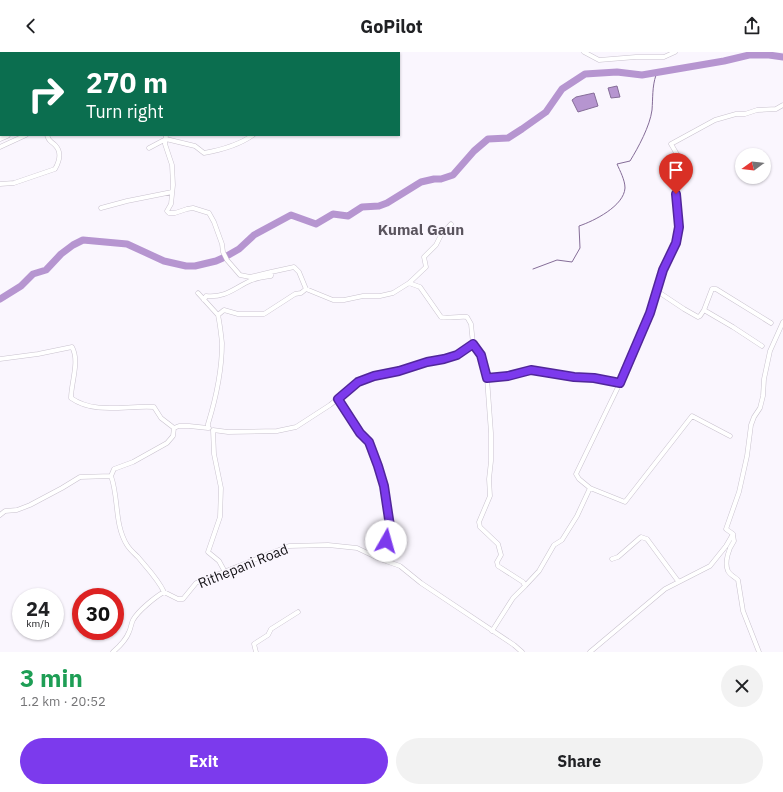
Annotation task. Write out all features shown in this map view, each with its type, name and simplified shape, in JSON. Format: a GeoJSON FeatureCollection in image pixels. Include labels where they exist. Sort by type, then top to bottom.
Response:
{"type":"FeatureCollection","features":[{"type":"Feature","properties":{"kind":"street"},"geometry":{"type":"LineString","coordinates":[[584,52],[599,60],[636,57],[664,57],[675,52]]}},
{"type":"Feature","properties":{"kind":"street"},"geometry":{"type":"LineString","coordinates":[[730,436],[692,416],[625,502],[590,488],[579,479],[576,474],[620,383],[650,313],[663,270],[676,243],[679,227],[676,194],[678,183],[678,156],[671,144],[714,120],[757,110],[776,109],[783,106]]}},
{"type":"Feature","properties":{"kind":"street"},"geometry":{"type":"LineString","coordinates":[[0,147],[24,136]]}},
{"type":"Feature","properties":{"kind":"street"},"geometry":{"type":"LineString","coordinates":[[0,184],[14,183],[55,169],[58,164],[59,154],[55,145],[49,141],[47,136]]}},
{"type":"Feature","properties":{"kind":"street"},"geometry":{"type":"LineString","coordinates":[[148,148],[166,137],[195,146],[204,153],[222,150],[251,136]]}},
{"type":"Feature","properties":{"kind":"street"},"geometry":{"type":"LineString","coordinates":[[166,137],[165,144],[172,165],[171,204],[167,211],[169,213],[174,213],[193,208],[209,213],[222,244],[223,252],[227,260],[240,275],[250,277],[294,267],[299,272],[306,289],[333,300],[344,300],[363,296],[380,296],[410,283],[426,267],[424,257],[436,245],[441,235],[451,224]]}},
{"type":"Feature","properties":{"kind":"street"},"geometry":{"type":"LineString","coordinates":[[101,208],[172,192]]}},
{"type":"Feature","properties":{"kind":"street"},"geometry":{"type":"LineString","coordinates":[[204,300],[206,296],[215,297],[224,295],[252,280],[271,276],[271,272]]}},
{"type":"Feature","properties":{"kind":"street"},"geometry":{"type":"LineString","coordinates":[[410,283],[420,287],[441,317],[467,317],[471,324],[473,344],[481,355],[487,378],[492,433],[489,479],[490,496],[479,522],[480,527],[498,544],[500,554],[497,562],[498,566],[523,582],[525,586]]}},
{"type":"Feature","properties":{"kind":"street"},"geometry":{"type":"LineString","coordinates":[[218,315],[224,310],[238,314],[264,314],[295,294],[301,293],[306,289]]}},
{"type":"Feature","properties":{"kind":"street"},"geometry":{"type":"LineString","coordinates":[[656,293],[660,293],[698,317],[704,310],[712,289],[716,289],[771,323]]}},
{"type":"Feature","properties":{"kind":"street"},"geometry":{"type":"LineString","coordinates":[[198,293],[218,315],[222,343],[217,395],[208,428]]}},
{"type":"Feature","properties":{"kind":"street"},"geometry":{"type":"LineString","coordinates":[[704,310],[762,346]]}},
{"type":"Feature","properties":{"kind":"street"},"geometry":{"type":"LineString","coordinates":[[760,652],[743,610],[738,580],[727,570],[727,559],[730,546],[734,542],[733,534],[726,528],[739,492],[747,456],[751,425],[754,416],[760,408],[763,396],[764,379],[770,351],[783,322]]}},
{"type":"Feature","properties":{"kind":"street"},"geometry":{"type":"LineString","coordinates":[[174,428],[179,426],[189,426],[228,432],[277,431],[296,427],[338,399],[358,382],[374,376],[399,371],[427,362],[457,355],[473,344]]}},
{"type":"Feature","properties":{"kind":"street"},"geometry":{"type":"LineString","coordinates":[[0,359],[38,354],[72,347],[75,353],[71,398],[78,403],[93,407],[154,407],[161,418],[174,428]]}},
{"type":"Feature","properties":{"kind":"street"},"geometry":{"type":"LineString","coordinates":[[487,378],[508,376],[531,370],[620,383]]}},
{"type":"Feature","properties":{"kind":"street"},"geometry":{"type":"LineString","coordinates":[[338,399],[360,433],[369,442],[384,486],[390,526],[380,559]]}},
{"type":"Feature","properties":{"kind":"street"},"geometry":{"type":"LineString","coordinates":[[113,652],[122,644],[129,634],[136,615],[156,597],[164,592],[128,546],[117,516],[114,485],[111,476],[114,469],[133,462],[167,443],[173,436],[174,428]]}},
{"type":"Feature","properties":{"kind":"street"},"geometry":{"type":"LineString","coordinates":[[213,430],[214,454],[221,488],[220,517],[208,552],[219,562],[224,572]]}},
{"type":"Feature","properties":{"kind":"street"},"geometry":{"type":"LineString","coordinates":[[0,515],[5,511],[17,510],[30,505],[80,477],[111,476]]}},
{"type":"Feature","properties":{"kind":"street"},"geometry":{"type":"LineString","coordinates":[[492,630],[513,598],[539,571],[554,545],[562,540],[577,516],[590,488]]}},
{"type":"Feature","properties":{"kind":"street"},"geometry":{"type":"LineString","coordinates":[[590,652],[655,596],[678,581],[710,566],[726,546],[733,534]]}},
{"type":"Feature","properties":{"kind":"street"},"geometry":{"type":"LineString","coordinates":[[612,559],[618,557],[641,536],[647,539],[678,581]]}},
{"type":"Feature","properties":{"kind":"street","name":"Rithepani Road"},"geometry":{"type":"LineString","coordinates":[[164,592],[178,599],[182,599],[196,583],[289,546],[328,545],[357,548],[380,559],[400,566],[421,583],[492,630],[522,652]]}},
{"type":"Feature","properties":{"kind":"street"},"geometry":{"type":"LineString","coordinates":[[256,652],[254,644],[268,635],[271,629],[298,612]]}},
{"type":"Feature","properties":{"kind":"shaded area"},"geometry":{"type":"Polygon","coordinates":[[[617,86],[620,97],[611,98],[608,88],[617,86]]]}},
{"type":"Feature","properties":{"kind":"shaded area"},"geometry":{"type":"Polygon","coordinates":[[[594,93],[598,106],[578,112],[572,100],[576,97],[594,93]]]}},
{"type":"Feature","properties":{"kind":"waterway"},"geometry":{"type":"LineString","coordinates":[[0,299],[21,286],[33,274],[46,270],[61,254],[83,240],[127,244],[164,261],[186,266],[195,266],[216,261],[225,257],[239,249],[254,235],[291,215],[316,224],[333,214],[348,216],[362,207],[379,206],[387,203],[421,182],[441,179],[453,175],[474,151],[488,139],[508,138],[522,129],[546,112],[562,89],[585,74],[617,72],[642,75],[724,61],[749,55],[783,57]]}},
{"type":"Feature","properties":{"kind":"waterway"},"geometry":{"type":"LineString","coordinates":[[533,269],[557,260],[572,262],[580,248],[579,226],[600,217],[620,201],[625,185],[617,164],[630,161],[640,143],[651,116],[653,88],[656,75],[665,71]]}},
{"type":"Feature","properties":{"kind":"district","name":"Kumal Gaun"},"geometry":{"type":"Point","coordinates":[421,230]}},
{"type":"Feature","properties":{"kind":"route"},"geometry":{"type":"LineString","coordinates":[[386,541],[390,526],[384,486],[378,466],[369,442],[360,433],[338,399],[358,382],[374,376],[399,371],[427,362],[457,355],[473,344],[481,355],[487,378],[508,376],[531,370],[620,383],[650,313],[663,270],[676,243],[679,227],[676,194]]}}]}
